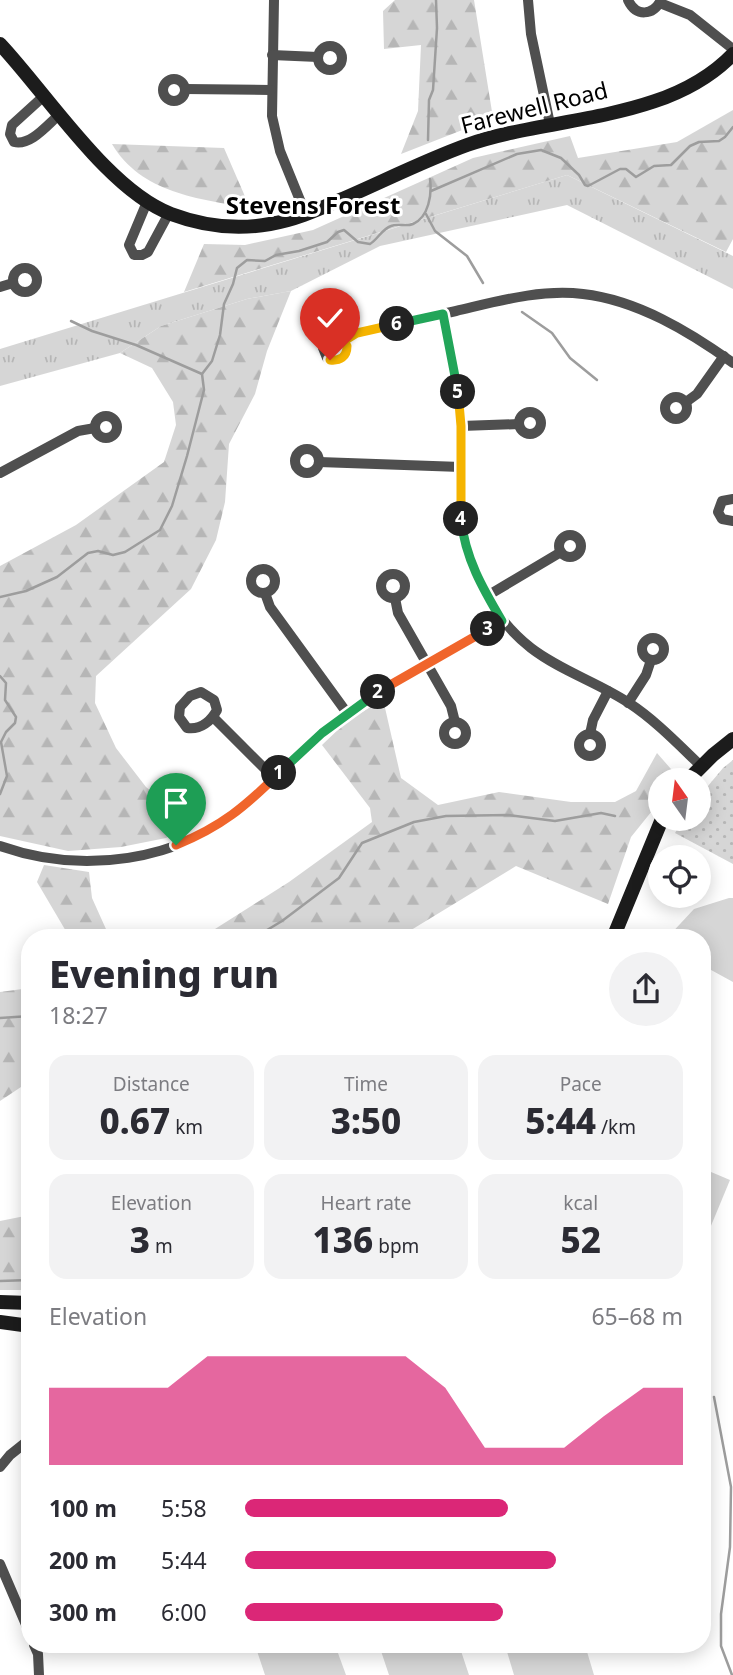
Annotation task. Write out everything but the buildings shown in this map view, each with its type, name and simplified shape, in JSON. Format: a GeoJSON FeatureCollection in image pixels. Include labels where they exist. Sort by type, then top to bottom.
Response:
{"type":"FeatureCollection","features":[{"type":"Feature","properties":{"kind":"street"},"geometry":{"type":"LineString","coordinates":[[274,0],[271,90],[275,134],[306,215]]}},
{"type":"Feature","properties":{"kind":"street"},"geometry":{"type":"LineString","coordinates":[[528,0],[531,34],[550,124]]}},
{"type":"Feature","properties":{"kind":"street"},"geometry":{"type":"LineString","coordinates":[[628,0],[634,10],[644,13],[655,9],[661,1],[690,15],[733,52]]}},
{"type":"Feature","properties":{"kind":"street","name":"Farewell Road"},"geometry":{"type":"LineString","coordinates":[[0,44],[108,169],[147,202],[169,213],[207,225],[239,227],[272,224],[306,215],[467,145],[663,100],[700,81],[733,52]]}},
{"type":"Feature","properties":{"kind":"street"},"geometry":{"type":"LineString","coordinates":[[272,55],[318,57]]}},
{"type":"Feature","properties":{"kind":"street"},"geometry":{"type":"LineString","coordinates":[[186,89],[271,90]]}},
{"type":"Feature","properties":{"kind":"street"},"geometry":{"type":"LineString","coordinates":[[45,95],[12,125],[11,139],[18,144],[29,141],[60,114]]}},
{"type":"Feature","properties":{"kind":"street"},"geometry":{"type":"LineString","coordinates":[[147,202],[129,245],[134,255],[142,256],[148,252],[169,213]]}},
{"type":"Feature","properties":{"kind":"street"},"geometry":{"type":"LineString","coordinates":[[0,287],[13,283]]}},
{"type":"Feature","properties":{"kind":"street"},"geometry":{"type":"LineString","coordinates":[[344,341],[357,333],[526,295],[586,294],[631,306],[653,316],[733,363]]}},
{"type":"Feature","properties":{"kind":"street"},"geometry":{"type":"LineString","coordinates":[[443,314],[457,384],[461,426],[460,509],[465,541],[475,574],[502,621],[547,659],[628,703],[701,766],[733,740]]}},
{"type":"Feature","properties":{"kind":"street"},"geometry":{"type":"LineString","coordinates":[[686,402],[697,394],[724,356]]}},
{"type":"Feature","properties":{"kind":"street"},"geometry":{"type":"LineString","coordinates":[[461,426],[519,424]]}},
{"type":"Feature","properties":{"kind":"street"},"geometry":{"type":"LineString","coordinates":[[0,473],[78,432],[95,428]]}},
{"type":"Feature","properties":{"kind":"street"},"geometry":{"type":"LineString","coordinates":[[319,462],[461,467]]}},
{"type":"Feature","properties":{"kind":"street"},"geometry":{"type":"LineString","coordinates":[[733,499],[722,501],[718,508],[722,519],[733,520]]}},
{"type":"Feature","properties":{"kind":"street"},"geometry":{"type":"LineString","coordinates":[[487,596],[561,552]]}},
{"type":"Feature","properties":{"kind":"street"},"geometry":{"type":"LineString","coordinates":[[265,593],[270,607],[348,713]]}},
{"type":"Feature","properties":{"kind":"street"},"geometry":{"type":"LineString","coordinates":[[395,598],[398,613],[451,706],[455,722]]}},
{"type":"Feature","properties":{"kind":"street"},"geometry":{"type":"LineString","coordinates":[[0,846],[39,857],[77,862],[118,860],[160,850],[196,837],[244,807],[322,733],[371,696],[502,621]]}},
{"type":"Feature","properties":{"kind":"street"},"geometry":{"type":"LineString","coordinates":[[628,703],[646,675],[651,660]]}},
{"type":"Feature","properties":{"kind":"street"},"geometry":{"type":"LineString","coordinates":[[590,734],[593,720],[608,691]]}},
{"type":"Feature","properties":{"kind":"street"},"geometry":{"type":"LineString","coordinates":[[213,717],[274,778]]}},
{"type":"Feature","properties":{"kind":"street"},"geometry":{"type":"LineString","coordinates":[[616,929],[657,831]]}},
{"type":"Feature","properties":{"kind":"street"},"geometry":{"type":"LineString","coordinates":[[0,1302],[21,1303]]}},
{"type":"Feature","properties":{"kind":"street"},"geometry":{"type":"LineString","coordinates":[[0,1322],[21,1325]]}},
{"type":"Feature","properties":{"kind":"street"},"geometry":{"type":"LineString","coordinates":[[0,1467],[21,1446]]}},
{"type":"Feature","properties":{"kind":"street"},"geometry":{"type":"LineString","coordinates":[[0,1564],[21,1609]]}},
{"type":"Feature","properties":{"kind":"street"},"geometry":{"type":"LineString","coordinates":[[38,1653],[39,1675]]}},
{"type":"Feature","properties":{"kind":"green space"},"geometry":{"type":"Polygon","coordinates":[[[395,0],[474,0],[493,118],[401,154],[418,111],[421,45],[384,49],[383,11],[395,0]]]}},
{"type":"Feature","properties":{"kind":"green space"},"geometry":{"type":"Polygon","coordinates":[[[733,110],[733,239],[726,252],[567,175],[184,292],[204,244],[245,245],[313,230],[473,158],[570,136],[578,158],[677,142],[733,110]]]}},
{"type":"Feature","properties":{"kind":"green space"},"geometry":{"type":"Polygon","coordinates":[[[112,144],[224,148],[250,208],[192,197],[155,183],[124,160],[112,144]]]}},
{"type":"Feature","properties":{"kind":"green space"},"geometry":{"type":"Polygon","coordinates":[[[567,175],[733,256],[733,289],[567,205],[380,246],[291,291],[247,299],[161,326],[120,353],[0,386],[0,349],[567,175]]]}},
{"type":"Feature","properties":{"kind":"green space"},"geometry":{"type":"Polygon","coordinates":[[[291,291],[267,351],[255,394],[229,444],[225,502],[216,540],[191,589],[96,676],[95,703],[116,748],[146,787],[190,824],[166,838],[121,847],[68,851],[0,836],[0,566],[76,525],[164,462],[176,425],[173,402],[152,368],[120,353],[161,326],[247,299],[291,291]]]}},
{"type":"Feature","properties":{"kind":"green space"},"geometry":{"type":"Polygon","coordinates":[[[383,699],[401,778],[438,805],[499,792],[571,802],[615,802],[636,791],[648,769],[648,816],[631,837],[608,904],[516,866],[413,929],[215,929],[289,882],[372,822],[370,808],[322,745],[345,723],[383,699]]]}},
{"type":"Feature","properties":{"kind":"green space"},"geometry":{"type":"Polygon","coordinates":[[[657,753],[670,768],[649,768],[657,753]]]}},
{"type":"Feature","properties":{"kind":"green space"},"geometry":{"type":"Polygon","coordinates":[[[733,760],[733,864],[711,852],[711,845],[697,845],[675,833],[711,831],[711,782],[733,760]]]}},
{"type":"Feature","properties":{"kind":"green space"},"geometry":{"type":"Polygon","coordinates":[[[44,865],[89,872],[92,898],[106,929],[65,929],[37,882],[44,865]]]}},
{"type":"Feature","properties":{"kind":"green space"},"geometry":{"type":"Polygon","coordinates":[[[733,898],[733,982],[711,970],[711,929],[675,929],[694,909],[711,908],[711,904],[733,898]]]}},
{"type":"Feature","properties":{"kind":"green space"},"geometry":{"type":"Polygon","coordinates":[[[21,989],[21,1087],[0,1101],[0,992],[21,989]]]}},
{"type":"Feature","properties":{"kind":"green space"},"geometry":{"type":"Polygon","coordinates":[[[711,1172],[730,1180],[711,1226],[711,1172]]]}},
{"type":"Feature","properties":{"kind":"green space"},"geometry":{"type":"Polygon","coordinates":[[[21,1217],[21,1290],[0,1290],[0,1221],[21,1217]]]}},
{"type":"Feature","properties":{"kind":"green space"},"geometry":{"type":"Polygon","coordinates":[[[258,1653],[338,1653],[346,1675],[265,1675],[258,1653]]]}},
{"type":"Feature","properties":{"kind":"green space"},"geometry":{"type":"Polygon","coordinates":[[[382,1653],[462,1653],[469,1675],[389,1675],[382,1653]]]}},
{"type":"Feature","properties":{"kind":"green space"},"geometry":{"type":"Polygon","coordinates":[[[507,1653],[587,1653],[594,1675],[514,1675],[507,1653]]]}},
{"type":"Feature","properties":{"kind":"waterway"},"geometry":{"type":"LineString","coordinates":[[428,140],[429,100],[433,90],[437,28],[436,0]]}},
{"type":"Feature","properties":{"kind":"waterway"},"geometry":{"type":"LineString","coordinates":[[431,191],[517,154],[541,150],[561,158],[588,186],[620,169],[626,169],[636,177],[654,166],[671,165],[690,146],[699,142],[719,141],[733,127]]}},
{"type":"Feature","properties":{"kind":"waterway"},"geometry":{"type":"LineString","coordinates":[[0,597],[26,591],[57,577],[88,553],[98,551],[113,555],[125,552],[160,530],[172,506],[187,456],[204,390],[202,374],[212,361],[220,335],[224,304],[237,268],[247,260],[265,261],[276,255],[327,242],[344,230],[358,242],[370,244],[388,227],[413,224],[423,216],[430,198],[430,179]]}},
{"type":"Feature","properties":{"kind":"waterway"},"geometry":{"type":"LineString","coordinates":[[426,214],[435,231],[467,256],[483,283]]}},
{"type":"Feature","properties":{"kind":"waterway"},"geometry":{"type":"LineString","coordinates":[[522,312],[552,333],[570,358],[597,380]]}},
{"type":"Feature","properties":{"kind":"waterway"},"geometry":{"type":"LineString","coordinates":[[71,321],[92,331],[136,345],[202,374]]}},
{"type":"Feature","properties":{"kind":"waterway"},"geometry":{"type":"LineString","coordinates":[[0,676],[6,683],[5,700],[16,717],[15,723],[1,742],[7,776],[0,794]]}},
{"type":"Feature","properties":{"kind":"waterway"},"geometry":{"type":"LineString","coordinates":[[269,929],[339,878],[362,843],[414,822],[446,816],[508,815],[555,821],[601,813],[615,816]]}},
{"type":"Feature","properties":{"kind":"waterway"},"geometry":{"type":"LineString","coordinates":[[0,1018],[21,1017]]}},
{"type":"Feature","properties":{"kind":"waterway"},"geometry":{"type":"LineString","coordinates":[[0,1281],[21,1280]]}},
{"type":"Feature","properties":{"kind":"waterway"},"geometry":{"type":"LineString","coordinates":[[714,1397],[731,1487],[730,1547],[721,1614],[721,1646],[732,1675]]}},
{"type":"Feature","properties":{"kind":"district","name":"Stevens Forest"},"geometry":{"type":"Point","coordinates":[313,204]}},
{"type":"Feature","properties":{"kind":"route"},"geometry":{"type":"LineString","coordinates":[[176,845],[196,837],[244,807],[322,733],[371,696],[502,621],[475,574],[465,541],[460,509],[461,426],[457,384],[443,314],[357,333],[344,341],[347,346],[344,356],[330,360]]}}]}
